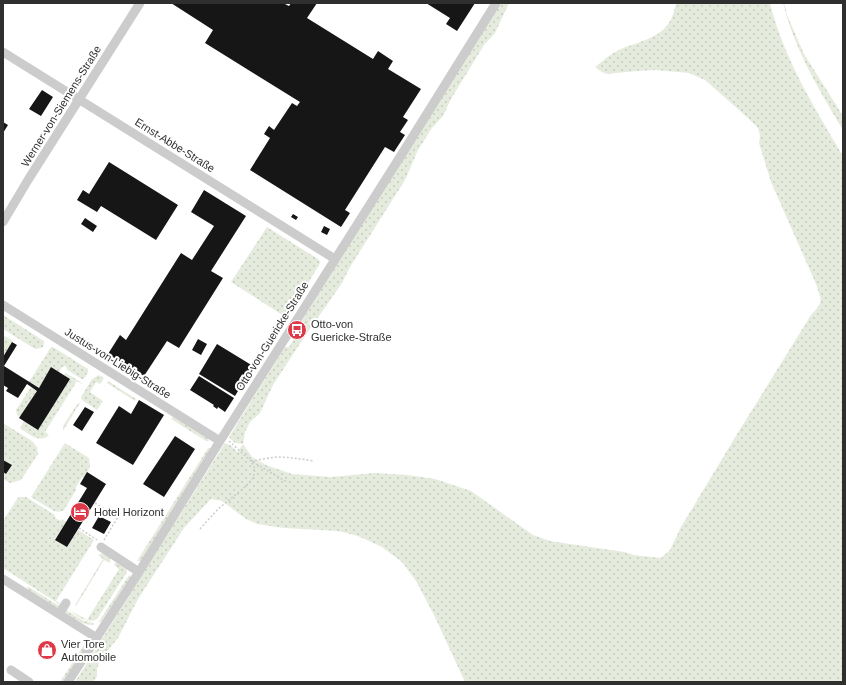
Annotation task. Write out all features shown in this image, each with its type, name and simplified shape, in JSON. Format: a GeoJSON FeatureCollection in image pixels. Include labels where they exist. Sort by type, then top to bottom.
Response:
{"type":"FeatureCollection","features":[{"type":"Feature","properties":{"kind":"street","name":"Werner-von-Siemens-Straße"},"geometry":{"type":"LineString","coordinates":[[3,222],[140,3]]}},
{"type":"Feature","properties":{"kind":"street","name":"Otto-von-Guericke-Straße"},"geometry":{"type":"LineString","coordinates":[[68,682],[139,572],[221,439],[496,3]]}},
{"type":"Feature","properties":{"kind":"street","name":"Ernst-Abbe-Straße"},"geometry":{"type":"LineString","coordinates":[[3,52],[335,259]]}},
{"type":"Feature","properties":{"kind":"street","name":"Justus-von-Liebig-Straße"},"geometry":{"type":"LineString","coordinates":[[3,305],[221,439]]}},
{"type":"Feature","properties":{"kind":"street"},"geometry":{"type":"LineString","coordinates":[[101,548],[139,572]]}},
{"type":"Feature","properties":{"kind":"street"},"geometry":{"type":"LineString","coordinates":[[3,579],[97,638]]}},
{"type":"Feature","properties":{"kind":"street"},"geometry":{"type":"LineString","coordinates":[[59,614],[66,603]]}},
{"type":"Feature","properties":{"kind":"street"},"geometry":{"type":"LineString","coordinates":[[11,670],[23,680]]}},
{"type":"Feature","properties":{"kind":"path"},"geometry":{"type":"LineString","coordinates":[[221,439],[234,445],[251,461],[287,482]]}},
{"type":"Feature","properties":{"kind":"path"},"geometry":{"type":"LineString","coordinates":[[251,461],[274,458],[291,458],[314,461]]}},
{"type":"Feature","properties":{"kind":"path"},"geometry":{"type":"LineString","coordinates":[[200,529],[218,509],[246,486],[253,478],[255,469],[251,461]]}},
{"type":"Feature","properties":{"kind":"path"},"geometry":{"type":"LineString","coordinates":[[79,528],[102,543],[118,517],[95,503]]}},
{"type":"Feature","properties":{"kind":"shaded area"},"geometry":{"type":"Polygon","coordinates":[[[500,3],[509,3],[495,33],[484,45],[451,99],[443,116],[432,128],[418,150],[405,180],[350,267],[342,283],[273,385],[260,413],[250,422],[245,432],[243,444],[235,443],[229,437],[285,347],[289,347],[300,329],[299,325],[500,3]]]}},
{"type":"Feature","properties":{"kind":"shaded area"},"geometry":{"type":"Polygon","coordinates":[[[676,3],[770,3],[783,44],[801,82],[843,156],[843,682],[465,682],[434,615],[416,581],[402,562],[382,547],[358,536],[338,531],[284,528],[257,524],[246,519],[222,501],[211,499],[184,528],[138,599],[118,638],[100,660],[95,680],[91,682],[75,682],[225,443],[230,445],[238,452],[243,444],[252,457],[266,465],[292,474],[331,477],[374,473],[407,475],[435,479],[471,491],[533,535],[550,541],[661,558],[670,550],[681,527],[739,431],[821,301],[816,284],[771,182],[759,143],[760,136],[758,128],[705,80],[689,73],[656,70],[607,74],[595,67],[617,51],[648,39],[663,30],[672,18],[676,3]]]}},
{"type":"Feature","properties":{"kind":"shaded area"},"geometry":{"type":"Polygon","coordinates":[[[783,3],[804,54],[843,116],[843,130],[816,84],[800,52],[788,20],[783,3]]]}},
{"type":"Feature","properties":{"kind":"shaded area"},"geometry":{"type":"Polygon","coordinates":[[[267,227],[318,259],[320,262],[287,318],[231,282],[267,227]]]}},
{"type":"Feature","properties":{"kind":"shaded area"},"geometry":{"type":"Polygon","coordinates":[[[3,315],[44,341],[43,347],[35,349],[3,329],[3,315]]]}},
{"type":"Feature","properties":{"kind":"shaded area"},"geometry":{"type":"Polygon","coordinates":[[[5,336],[13,341],[3,357],[3,338],[5,336]]]}},
{"type":"Feature","properties":{"kind":"shaded area"},"geometry":{"type":"Polygon","coordinates":[[[51,347],[88,369],[84,379],[67,370],[65,366],[62,367],[59,372],[52,367],[39,388],[29,382],[51,347]]]}},
{"type":"Feature","properties":{"kind":"shaded area"},"geometry":{"type":"Polygon","coordinates":[[[66,373],[82,384],[77,381],[45,432],[49,435],[42,439],[30,435],[20,428],[24,421],[38,430],[70,379],[64,375],[66,373]]]}},
{"type":"Feature","properties":{"kind":"shaded area"},"geometry":{"type":"Polygon","coordinates":[[[99,375],[104,378],[100,384],[96,382],[90,392],[103,401],[97,410],[82,400],[81,397],[92,379],[99,375]]]}},
{"type":"Feature","properties":{"kind":"shaded area"},"geometry":{"type":"Polygon","coordinates":[[[108,381],[136,399],[135,401],[107,383],[104,388],[108,381]]]}},
{"type":"Feature","properties":{"kind":"shaded area"},"geometry":{"type":"Polygon","coordinates":[[[31,387],[37,391],[20,417],[17,415],[16,410],[31,387]]]}},
{"type":"Feature","properties":{"kind":"shaded area"},"geometry":{"type":"Polygon","coordinates":[[[78,403],[80,403],[63,431],[63,426],[78,403]]]}},
{"type":"Feature","properties":{"kind":"shaded area"},"geometry":{"type":"Polygon","coordinates":[[[173,416],[208,438],[209,441],[206,441],[171,419],[173,416]]]}},
{"type":"Feature","properties":{"kind":"shaded area"},"geometry":{"type":"Polygon","coordinates":[[[3,423],[32,441],[37,447],[38,454],[21,480],[10,483],[3,479],[3,472],[6,474],[12,465],[3,460],[3,423]]]}},
{"type":"Feature","properties":{"kind":"shaded area"},"geometry":{"type":"Polygon","coordinates":[[[65,443],[89,458],[90,467],[84,478],[82,477],[64,510],[57,512],[31,497],[65,443]]]}},
{"type":"Feature","properties":{"kind":"shaded area"},"geometry":{"type":"Polygon","coordinates":[[[208,448],[210,448],[210,450],[141,561],[137,561],[208,448]]]}},
{"type":"Feature","properties":{"kind":"shaded area"},"geometry":{"type":"Polygon","coordinates":[[[19,497],[26,497],[55,515],[55,518],[61,521],[62,519],[66,522],[55,539],[67,547],[78,530],[94,540],[56,601],[62,606],[3,568],[3,521],[19,497]]]}},
{"type":"Feature","properties":{"kind":"shaded area"},"geometry":{"type":"Polygon","coordinates":[[[103,553],[110,557],[110,563],[104,560],[76,606],[75,605],[103,559],[98,555],[103,553]]]}},
{"type":"Feature","properties":{"kind":"shaded area"},"geometry":{"type":"Polygon","coordinates":[[[116,562],[126,567],[127,572],[97,619],[93,621],[86,620],[68,609],[87,620],[119,569],[114,565],[116,562]]]}},
{"type":"Feature","properties":{"kind":"shaded area"},"geometry":{"type":"Polygon","coordinates":[[[129,575],[131,577],[102,621],[98,623],[129,575]]]}},
{"type":"Feature","properties":{"kind":"shaded area"},"geometry":{"type":"Polygon","coordinates":[[[27,586],[61,607],[58,609],[28,590],[27,586]]]}},
{"type":"Feature","properties":{"kind":"shaded area"},"geometry":{"type":"Polygon","coordinates":[[[66,610],[84,621],[94,623],[94,625],[79,621],[65,613],[66,610]]]}},
{"type":"Feature","properties":{"kind":"shaded area"},"geometry":{"type":"Polygon","coordinates":[[[87,640],[87,647],[64,682],[60,682],[87,640]]]}},
{"type":"Feature","properties":{"kind":"building"},"geometry":{"type":"Polygon","coordinates":[[[171,3],[283,3],[289,6],[291,3],[317,3],[307,18],[373,59],[378,51],[393,61],[388,69],[421,89],[403,117],[408,120],[400,132],[405,135],[394,152],[385,147],[345,210],[350,213],[341,227],[250,170],[270,138],[264,134],[269,126],[274,130],[292,103],[297,106],[300,102],[205,43],[213,30],[171,3]]]}},
{"type":"Feature","properties":{"kind":"building"},"geometry":{"type":"Polygon","coordinates":[[[426,3],[475,3],[457,31],[446,24],[450,18],[426,3]]]}},
{"type":"Feature","properties":{"kind":"building"},"geometry":{"type":"Polygon","coordinates":[[[42,90],[53,97],[41,116],[29,109],[42,90]]]}},
{"type":"Feature","properties":{"kind":"building"},"geometry":{"type":"Polygon","coordinates":[[[3,122],[8,125],[3,133],[3,122]]]}},
{"type":"Feature","properties":{"kind":"building"},"geometry":{"type":"Polygon","coordinates":[[[109,162],[178,205],[156,240],[101,206],[97,212],[77,200],[83,190],[89,194],[109,162]]]}},
{"type":"Feature","properties":{"kind":"building"},"geometry":{"type":"Polygon","coordinates":[[[204,190],[246,216],[211,271],[223,278],[179,348],[167,341],[144,376],[108,354],[120,335],[126,340],[181,253],[192,260],[214,226],[191,212],[204,190]]]}},
{"type":"Feature","properties":{"kind":"building"},"geometry":{"type":"Polygon","coordinates":[[[293,214],[298,217],[296,220],[291,217],[293,214]]]}},
{"type":"Feature","properties":{"kind":"building"},"geometry":{"type":"Polygon","coordinates":[[[85,218],[97,226],[93,232],[81,224],[85,218]]]}},
{"type":"Feature","properties":{"kind":"building"},"geometry":{"type":"Polygon","coordinates":[[[324,226],[330,229],[327,235],[321,232],[324,226]]]}},
{"type":"Feature","properties":{"kind":"building"},"geometry":{"type":"Polygon","coordinates":[[[198,339],[207,344],[201,355],[192,350],[198,339]]]}},
{"type":"Feature","properties":{"kind":"building"},"geometry":{"type":"Polygon","coordinates":[[[12,342],[17,345],[4,366],[39,388],[51,367],[70,379],[38,430],[19,418],[37,391],[27,384],[18,398],[6,391],[8,388],[3,385],[3,357],[12,342]]]}},
{"type":"Feature","properties":{"kind":"building"},"geometry":{"type":"Polygon","coordinates":[[[217,344],[253,366],[235,396],[199,374],[217,344]]]}},
{"type":"Feature","properties":{"kind":"building"},"geometry":{"type":"Polygon","coordinates":[[[199,376],[234,398],[225,412],[218,407],[217,409],[213,406],[214,405],[190,390],[199,376]]]}},
{"type":"Feature","properties":{"kind":"building"},"geometry":{"type":"Polygon","coordinates":[[[139,400],[164,415],[133,465],[96,443],[119,406],[131,414],[139,400]]]}},
{"type":"Feature","properties":{"kind":"building"},"geometry":{"type":"Polygon","coordinates":[[[85,407],[94,412],[82,431],[73,425],[85,407]]]}},
{"type":"Feature","properties":{"kind":"building"},"geometry":{"type":"Polygon","coordinates":[[[175,436],[195,449],[164,497],[143,484],[175,436]]]}},
{"type":"Feature","properties":{"kind":"building"},"geometry":{"type":"Polygon","coordinates":[[[3,460],[12,465],[6,474],[3,472],[3,460]]]}},
{"type":"Feature","properties":{"kind":"building","name":"Hotel Horizont"},"geometry":{"type":"Polygon","coordinates":[[[87,472],[106,484],[67,547],[55,540],[87,488],[80,484],[87,472]]]}},
{"type":"Feature","properties":{"kind":"building"},"geometry":{"type":"Polygon","coordinates":[[[99,516],[111,522],[104,534],[92,528],[99,516]]]}},
{"type":"Feature","properties":{"kind":"building","name":"Vier Tore Automobile"},"geometry":{"type":"Polygon","coordinates":[[[50,642],[54,645],[45,658],[41,655],[50,642]]]}},
{"type":"Feature","properties":{"kind":"place","name":"Otto-von Guericke-Straße"},"geometry":{"type":"Point","coordinates":[297,330]}},
{"type":"Feature","properties":{"kind":"place","name":"Hotel Horizont"},"geometry":{"type":"Point","coordinates":[80,512]}},
{"type":"Feature","properties":{"kind":"place","name":"Vier Tore Automobile"},"geometry":{"type":"Point","coordinates":[47,650]}}]}
